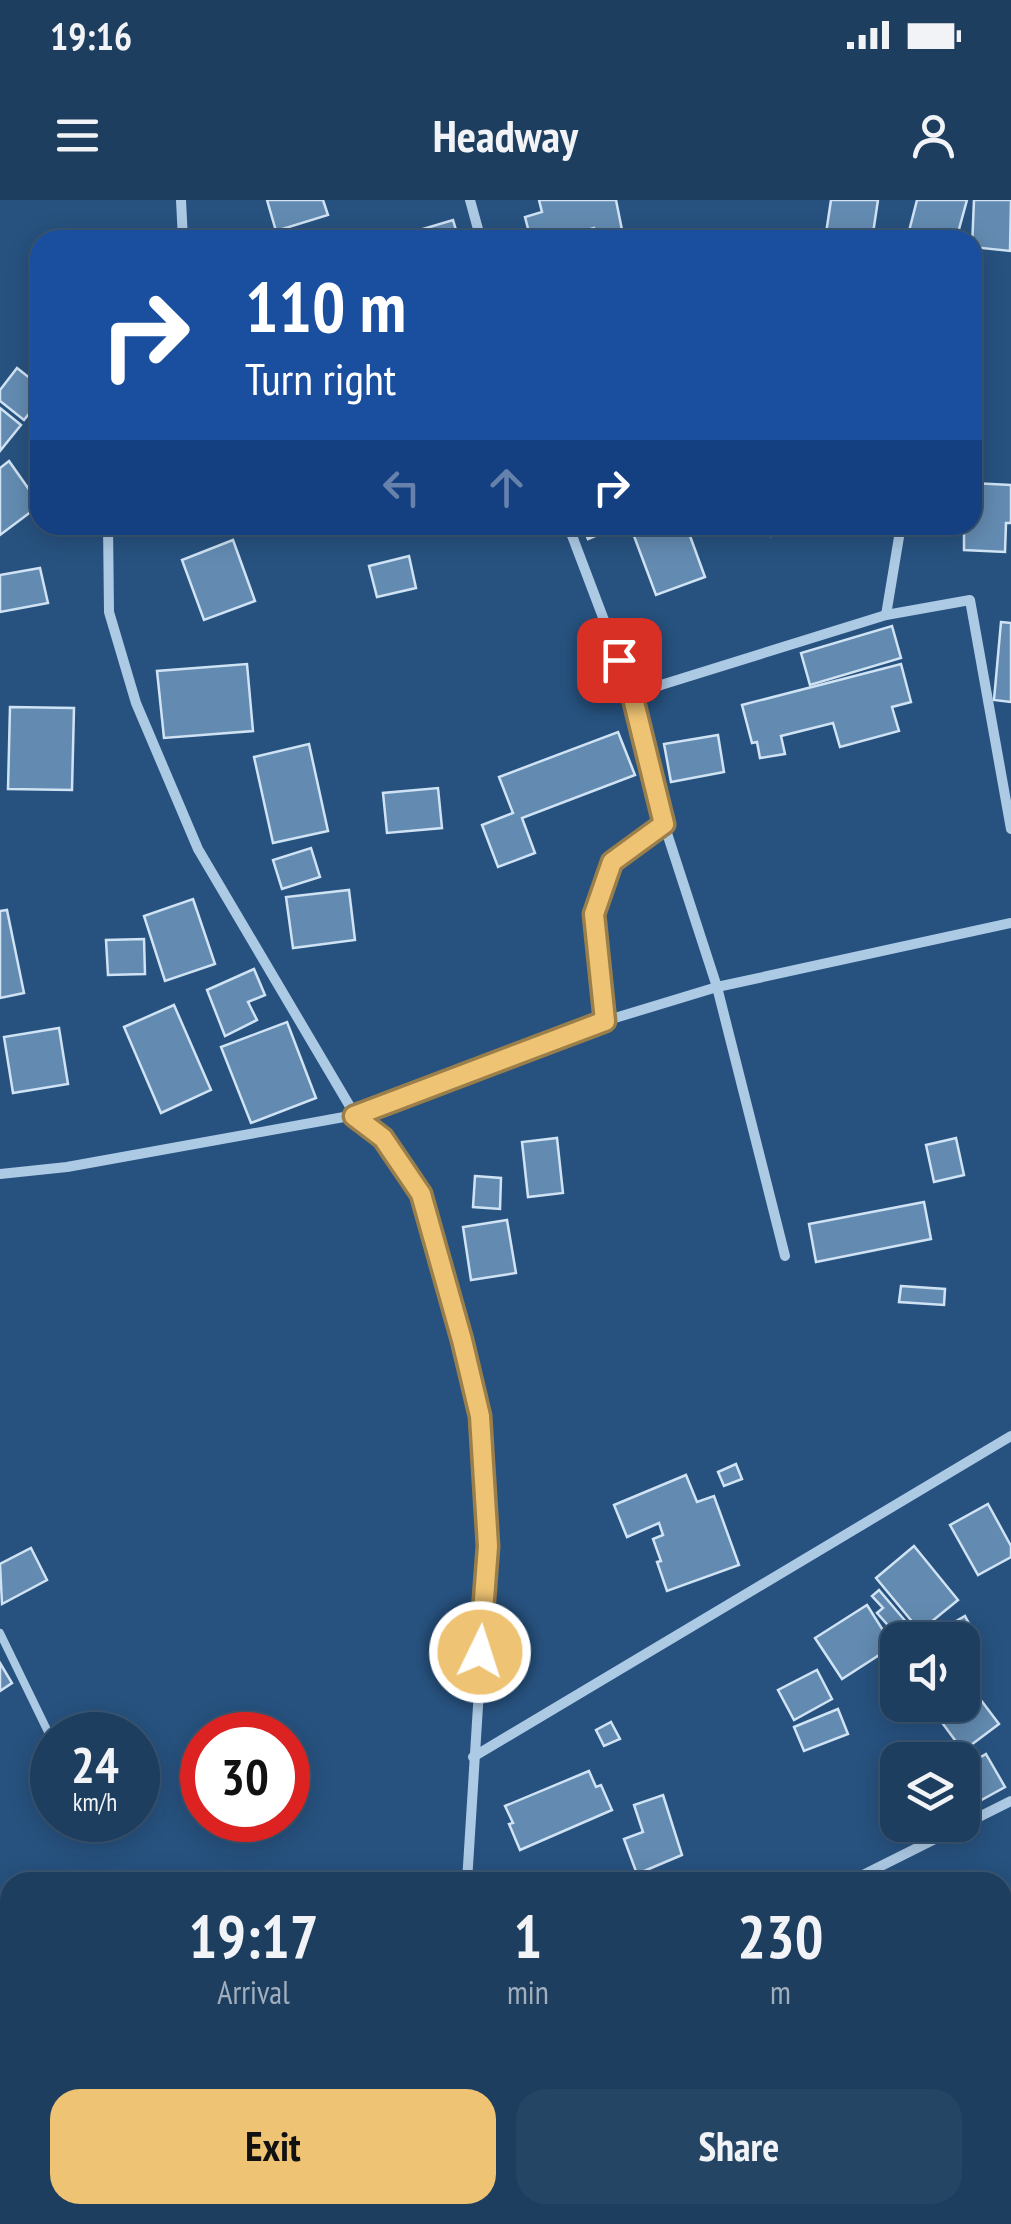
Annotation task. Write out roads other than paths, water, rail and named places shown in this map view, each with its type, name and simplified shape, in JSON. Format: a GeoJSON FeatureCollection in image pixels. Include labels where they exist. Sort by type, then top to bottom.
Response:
{"type":"FeatureCollection","features":[{"type":"Feature","properties":{"kind":"street"},"geometry":{"type":"LineString","coordinates":[[181,200],[182,230]]}},
{"type":"Feature","properties":{"kind":"street"},"geometry":{"type":"LineString","coordinates":[[470,200],[478,230]]}},
{"type":"Feature","properties":{"kind":"street"},"geometry":{"type":"LineString","coordinates":[[108,535],[109,612],[136,703],[198,850],[354,1116],[383,1138],[421,1194],[454,1302],[480,1416],[488,1546],[467,1872]]}},
{"type":"Feature","properties":{"kind":"street"},"geometry":{"type":"LineString","coordinates":[[572,535],[632,694],[664,824],[717,987],[785,1256]]}},
{"type":"Feature","properties":{"kind":"street"},"geometry":{"type":"LineString","coordinates":[[886,615],[900,535]]}},
{"type":"Feature","properties":{"kind":"street"},"geometry":{"type":"LineString","coordinates":[[632,694],[886,615],[970,600],[1011,829]]}},
{"type":"Feature","properties":{"kind":"street"},"geometry":{"type":"LineString","coordinates":[[605,1021],[594,914],[612,862],[664,824]]}},
{"type":"Feature","properties":{"kind":"street"},"geometry":{"type":"LineString","coordinates":[[0,1174],[67,1167],[354,1116],[605,1021],[717,987],[1011,923]]}},
{"type":"Feature","properties":{"kind":"street"},"geometry":{"type":"LineString","coordinates":[[473,1757],[1011,1436]]}},
{"type":"Feature","properties":{"kind":"street"},"geometry":{"type":"LineString","coordinates":[[869,1872],[1011,1801]]}},
{"type":"Feature","properties":{"kind":"lane"},"geometry":{"type":"LineString","coordinates":[[0,1632],[39,1712]]}}]}
